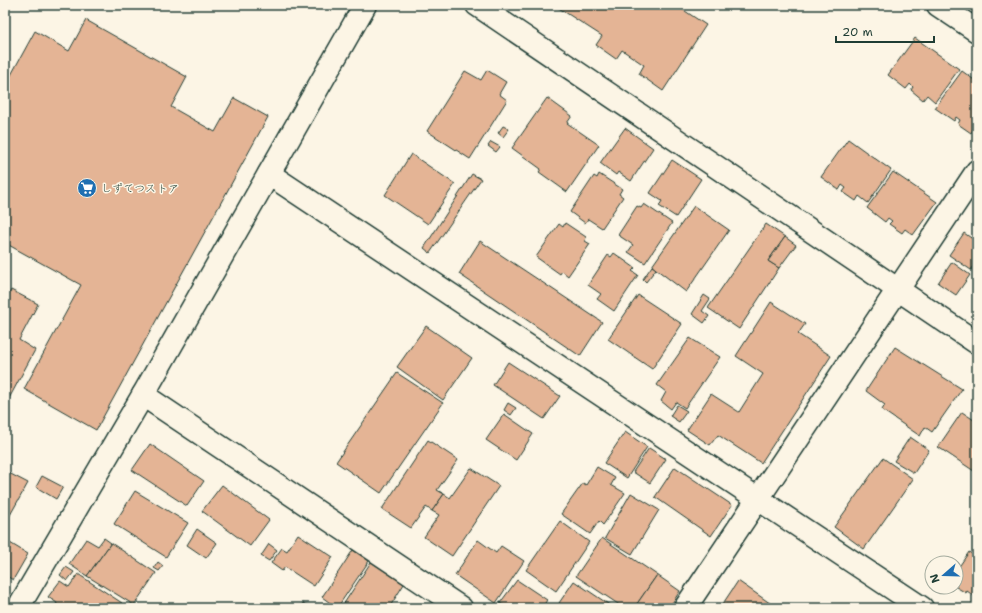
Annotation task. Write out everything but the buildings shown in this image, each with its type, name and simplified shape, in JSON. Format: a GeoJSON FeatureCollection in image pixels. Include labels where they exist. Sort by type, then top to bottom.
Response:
{"type":"FeatureCollection","features":[{"type":"Feature","properties":{"kind":"street"},"geometry":{"type":"LineString","coordinates":[[18,608],[143,395],[365,5]]}},
{"type":"Feature","properties":{"kind":"street"},"geometry":{"type":"LineString","coordinates":[[477,5],[977,343]]}},
{"type":"Feature","properties":{"kind":"street"},"geometry":{"type":"LineString","coordinates":[[938,5],[977,31]]}},
{"type":"Feature","properties":{"kind":"street"},"geometry":{"type":"LineString","coordinates":[[685,608],[977,171]]}},
{"type":"Feature","properties":{"kind":"street"},"geometry":{"type":"LineString","coordinates":[[269,174],[922,608]]}},
{"type":"Feature","properties":{"kind":"street"},"geometry":{"type":"LineString","coordinates":[[143,395],[461,608]]}},
{"type":"Feature","properties":{"kind":"place","name":"しずてつストア"},"geometry":{"type":"Point","coordinates":[87,188]}}]}
